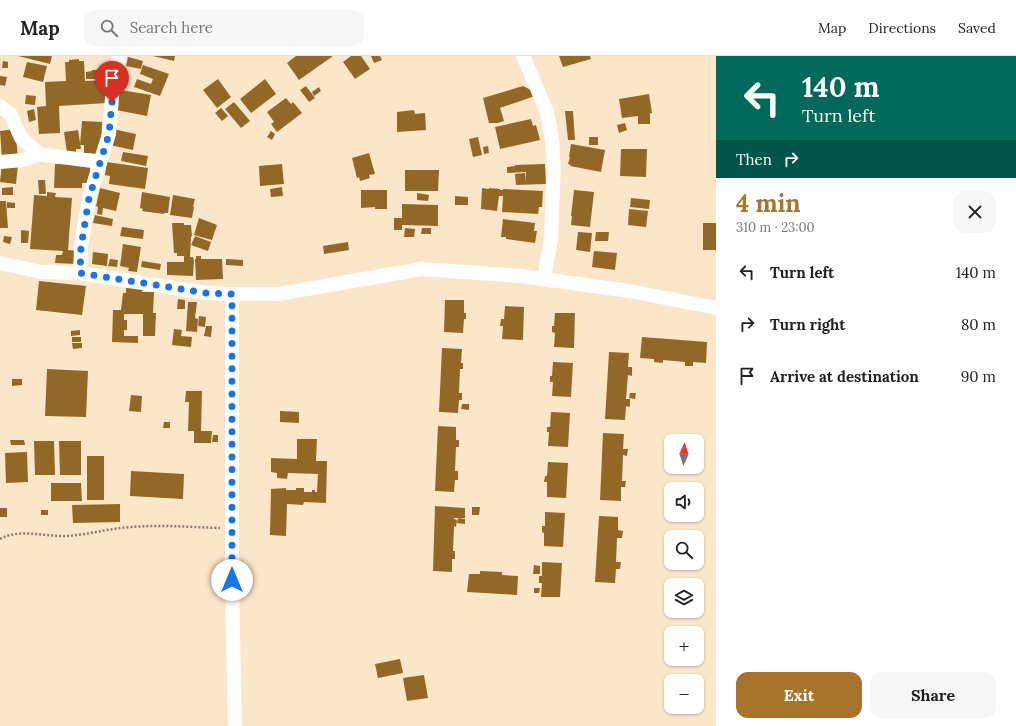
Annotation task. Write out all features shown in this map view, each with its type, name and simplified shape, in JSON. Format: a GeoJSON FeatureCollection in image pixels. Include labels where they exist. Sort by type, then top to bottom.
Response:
{"type":"FeatureCollection","features":[{"type":"Feature","properties":{"kind":"street"},"geometry":{"type":"LineString","coordinates":[[80,273],[81,247],[89,198],[109,134],[113,86],[119,56]]}},
{"type":"Feature","properties":{"kind":"street"},"geometry":{"type":"LineString","coordinates":[[523,56],[547,112],[552,141],[554,168],[551,238],[544,279]]}},
{"type":"Feature","properties":{"kind":"street"},"geometry":{"type":"LineString","coordinates":[[0,106],[11,115],[21,138],[39,154]]}},
{"type":"Feature","properties":{"kind":"street"},"geometry":{"type":"LineString","coordinates":[[0,162],[23,160],[39,154],[100,162]]}},
{"type":"Feature","properties":{"kind":"street"},"geometry":{"type":"LineString","coordinates":[[0,263],[41,272],[80,273],[206,293],[232,294],[278,294],[422,269],[544,279],[629,291],[716,308]]}},
{"type":"Feature","properties":{"kind":"street"},"geometry":{"type":"LineString","coordinates":[[232,294],[232,528],[235,726]]}},
{"type":"Feature","properties":{"kind":"path"},"geometry":{"type":"LineString","coordinates":[[0,539],[7,536],[38,534],[65,536],[97,533],[121,528],[159,526],[232,528]]}},
{"type":"Feature","properties":{"kind":"building"},"geometry":{"type":"Polygon","coordinates":[[[18,56],[52,56],[50,64],[18,56]]]}},
{"type":"Feature","properties":{"kind":"building"},"geometry":{"type":"Polygon","coordinates":[[[153,56],[175,56],[174,61],[153,56]]]}},
{"type":"Feature","properties":{"kind":"building"},"geometry":{"type":"Polygon","coordinates":[[[296,56],[333,56],[299,80],[287,63],[296,56]]]}},
{"type":"Feature","properties":{"kind":"building"},"geometry":{"type":"Polygon","coordinates":[[[351,56],[361,56],[370,69],[355,79],[343,62],[351,56]]]}},
{"type":"Feature","properties":{"kind":"building"},"geometry":{"type":"Polygon","coordinates":[[[371,56],[380,56],[382,60],[374,63],[371,56]]]}},
{"type":"Feature","properties":{"kind":"building"},"geometry":{"type":"Polygon","coordinates":[[[559,56],[590,56],[591,59],[563,67],[559,56]]]}},
{"type":"Feature","properties":{"kind":"building"},"geometry":{"type":"Polygon","coordinates":[[[128,57],[143,61],[141,69],[126,66],[128,57]]]}},
{"type":"Feature","properties":{"kind":"building"},"geometry":{"type":"Polygon","coordinates":[[[79,59],[79,61],[84,61],[85,81],[106,80],[107,103],[59,106],[60,133],[39,134],[37,107],[46,106],[45,82],[66,81],[65,62],[79,59]]]}},
{"type":"Feature","properties":{"kind":"building"},"geometry":{"type":"Polygon","coordinates":[[[3,61],[8,62],[8,68],[2,68],[3,61]]]}},
{"type":"Feature","properties":{"kind":"building"},"geometry":{"type":"Polygon","coordinates":[[[27,62],[47,66],[43,82],[23,77],[27,62]]]}},
{"type":"Feature","properties":{"kind":"building"},"geometry":{"type":"Polygon","coordinates":[[[143,65],[169,74],[160,96],[134,87],[137,79],[151,84],[153,79],[140,74],[143,65]]]}},
{"type":"Feature","properties":{"kind":"building"},"geometry":{"type":"Polygon","coordinates":[[[101,70],[101,79],[86,79],[86,72],[101,70]]]}},
{"type":"Feature","properties":{"kind":"building"},"geometry":{"type":"Polygon","coordinates":[[[0,76],[7,77],[5,86],[0,85],[0,76]]]}},
{"type":"Feature","properties":{"kind":"building"},"geometry":{"type":"Polygon","coordinates":[[[218,79],[231,97],[217,108],[203,90],[218,79]]]}},
{"type":"Feature","properties":{"kind":"building"},"geometry":{"type":"Polygon","coordinates":[[[265,79],[276,94],[251,113],[240,99],[265,79]]]}},
{"type":"Feature","properties":{"kind":"building"},"geometry":{"type":"Polygon","coordinates":[[[306,86],[315,98],[309,102],[300,90],[306,86]]]}},
{"type":"Feature","properties":{"kind":"building"},"geometry":{"type":"Polygon","coordinates":[[[523,86],[533,91],[535,96],[500,108],[504,121],[489,123],[483,98],[523,86]]]}},
{"type":"Feature","properties":{"kind":"building"},"geometry":{"type":"Polygon","coordinates":[[[319,87],[321,91],[314,96],[312,92],[319,87]]]}},
{"type":"Feature","properties":{"kind":"building"},"geometry":{"type":"Polygon","coordinates":[[[121,90],[151,95],[147,116],[116,110],[117,91],[121,92],[121,90]]]}},
{"type":"Feature","properties":{"kind":"building"},"geometry":{"type":"Polygon","coordinates":[[[649,94],[652,113],[650,113],[650,124],[638,124],[638,116],[622,118],[619,99],[649,94]]]}},
{"type":"Feature","properties":{"kind":"building"},"geometry":{"type":"Polygon","coordinates":[[[26,95],[36,96],[35,105],[25,104],[26,95]]]}},
{"type":"Feature","properties":{"kind":"building"},"geometry":{"type":"Polygon","coordinates":[[[286,98],[291,104],[293,102],[302,113],[277,132],[271,124],[274,122],[267,112],[286,98]]]}},
{"type":"Feature","properties":{"kind":"building"},"geometry":{"type":"Polygon","coordinates":[[[234,102],[250,121],[241,128],[225,109],[234,102]]]}},
{"type":"Feature","properties":{"kind":"building"},"geometry":{"type":"Polygon","coordinates":[[[221,108],[228,116],[222,121],[215,113],[221,108]]]}},
{"type":"Feature","properties":{"kind":"building"},"geometry":{"type":"Polygon","coordinates":[[[34,109],[36,120],[29,122],[27,111],[34,109]]]}},
{"type":"Feature","properties":{"kind":"building"},"geometry":{"type":"Polygon","coordinates":[[[414,110],[415,114],[425,113],[426,130],[397,132],[397,112],[414,110]]]}},
{"type":"Feature","properties":{"kind":"building"},"geometry":{"type":"Polygon","coordinates":[[[565,111],[573,111],[575,140],[568,140],[565,111]]]}},
{"type":"Feature","properties":{"kind":"building"},"geometry":{"type":"Polygon","coordinates":[[[531,119],[533,126],[536,125],[540,140],[500,149],[495,127],[531,119]]]}},
{"type":"Feature","properties":{"kind":"building"},"geometry":{"type":"Polygon","coordinates":[[[82,121],[102,122],[101,154],[84,153],[84,145],[80,145],[82,121]]]}},
{"type":"Feature","properties":{"kind":"building"},"geometry":{"type":"Polygon","coordinates":[[[625,123],[627,130],[619,133],[617,125],[625,123]]]}},
{"type":"Feature","properties":{"kind":"building"},"geometry":{"type":"Polygon","coordinates":[[[15,129],[18,157],[2,159],[0,131],[15,129]]]}},
{"type":"Feature","properties":{"kind":"building"},"geometry":{"type":"Polygon","coordinates":[[[113,129],[136,134],[133,150],[110,145],[113,129]]]}},
{"type":"Feature","properties":{"kind":"building"},"geometry":{"type":"Polygon","coordinates":[[[78,130],[81,149],[76,149],[76,152],[67,153],[64,132],[78,130]]]}},
{"type":"Feature","properties":{"kind":"building"},"geometry":{"type":"Polygon","coordinates":[[[271,131],[275,134],[272,140],[267,137],[271,131]]]}},
{"type":"Feature","properties":{"kind":"building"},"geometry":{"type":"Polygon","coordinates":[[[478,137],[482,155],[473,157],[469,139],[478,137]]]}},
{"type":"Feature","properties":{"kind":"building"},"geometry":{"type":"Polygon","coordinates":[[[589,137],[598,137],[598,145],[589,145],[589,137]]]}},
{"type":"Feature","properties":{"kind":"building"},"geometry":{"type":"Polygon","coordinates":[[[571,144],[605,150],[601,172],[570,166],[571,165],[568,164],[571,144]]]}},
{"type":"Feature","properties":{"kind":"building"},"geometry":{"type":"Polygon","coordinates":[[[488,146],[489,153],[484,154],[483,147],[488,146]]]}},
{"type":"Feature","properties":{"kind":"building"},"geometry":{"type":"Polygon","coordinates":[[[621,149],[647,149],[646,177],[620,176],[621,149]]]}},
{"type":"Feature","properties":{"kind":"building"},"geometry":{"type":"Polygon","coordinates":[[[123,152],[148,156],[146,166],[121,161],[123,152]]]}},
{"type":"Feature","properties":{"kind":"building"},"geometry":{"type":"Polygon","coordinates":[[[369,153],[375,174],[369,175],[370,178],[360,181],[359,177],[357,178],[352,158],[369,153]]]}},
{"type":"Feature","properties":{"kind":"building"},"geometry":{"type":"Polygon","coordinates":[[[107,162],[148,168],[145,189],[109,184],[110,176],[105,175],[107,162]]]}},
{"type":"Feature","properties":{"kind":"building"},"geometry":{"type":"Polygon","coordinates":[[[2,163],[18,165],[16,184],[0,182],[2,163]]]}},
{"type":"Feature","properties":{"kind":"building"},"geometry":{"type":"Polygon","coordinates":[[[55,164],[90,165],[90,183],[82,183],[82,188],[54,188],[55,164]]]}},
{"type":"Feature","properties":{"kind":"building"},"geometry":{"type":"Polygon","coordinates":[[[282,164],[284,184],[260,186],[259,166],[282,164]]]}},
{"type":"Feature","properties":{"kind":"building"},"geometry":{"type":"Polygon","coordinates":[[[545,164],[546,184],[516,185],[515,174],[525,173],[526,182],[526,172],[507,173],[507,167],[515,165],[545,164]]]}},
{"type":"Feature","properties":{"kind":"building"},"geometry":{"type":"Polygon","coordinates":[[[405,170],[439,170],[438,191],[405,191],[405,170]]]}},
{"type":"Feature","properties":{"kind":"building"},"geometry":{"type":"Polygon","coordinates":[[[38,180],[45,180],[46,194],[39,194],[38,180]]]}},
{"type":"Feature","properties":{"kind":"building"},"geometry":{"type":"Polygon","coordinates":[[[13,187],[13,195],[2,195],[2,188],[13,187]]]}},
{"type":"Feature","properties":{"kind":"building"},"geometry":{"type":"Polygon","coordinates":[[[282,187],[283,196],[271,197],[270,189],[282,187]]]}},
{"type":"Feature","properties":{"kind":"building"},"geometry":{"type":"Polygon","coordinates":[[[100,188],[120,193],[116,211],[103,208],[102,215],[97,214],[98,207],[96,206],[100,188]]]}},
{"type":"Feature","properties":{"kind":"building"},"geometry":{"type":"Polygon","coordinates":[[[482,188],[543,191],[542,207],[539,207],[538,214],[502,212],[503,196],[499,196],[497,211],[481,209],[482,188]]]}},
{"type":"Feature","properties":{"kind":"building"},"geometry":{"type":"Polygon","coordinates":[[[361,190],[387,190],[387,209],[375,209],[375,207],[361,208],[361,190]]]}},
{"type":"Feature","properties":{"kind":"building"},"geometry":{"type":"Polygon","coordinates":[[[574,190],[594,192],[590,227],[571,225],[574,190]]]}},
{"type":"Feature","properties":{"kind":"building"},"geometry":{"type":"Polygon","coordinates":[[[47,192],[56,193],[55,197],[72,198],[68,250],[77,251],[76,264],[55,263],[56,255],[62,255],[63,251],[30,249],[34,195],[47,196],[47,192]]]}},
{"type":"Feature","properties":{"kind":"building"},"geometry":{"type":"Polygon","coordinates":[[[142,192],[170,197],[168,213],[164,214],[142,211],[143,209],[140,208],[142,192]]]}},
{"type":"Feature","properties":{"kind":"building"},"geometry":{"type":"Polygon","coordinates":[[[417,193],[429,195],[428,201],[417,200],[417,193]]]}},
{"type":"Feature","properties":{"kind":"building"},"geometry":{"type":"Polygon","coordinates":[[[173,195],[195,199],[192,218],[170,215],[173,195]]]}},
{"type":"Feature","properties":{"kind":"building"},"geometry":{"type":"Polygon","coordinates":[[[455,196],[468,197],[468,205],[455,205],[455,196]]]}},
{"type":"Feature","properties":{"kind":"building"},"geometry":{"type":"Polygon","coordinates":[[[631,198],[650,200],[649,209],[630,207],[631,198]]]}},
{"type":"Feature","properties":{"kind":"building"},"geometry":{"type":"Polygon","coordinates":[[[0,201],[6,201],[8,228],[0,228],[0,201]]]}},
{"type":"Feature","properties":{"kind":"building"},"geometry":{"type":"Polygon","coordinates":[[[7,202],[15,203],[15,208],[7,208],[7,202]]]}},
{"type":"Feature","properties":{"kind":"building"},"geometry":{"type":"Polygon","coordinates":[[[402,204],[438,205],[438,226],[402,225],[402,230],[394,230],[394,218],[402,218],[402,204]]]}},
{"type":"Feature","properties":{"kind":"building"},"geometry":{"type":"Polygon","coordinates":[[[629,209],[648,211],[646,227],[628,225],[629,209]]]}},
{"type":"Feature","properties":{"kind":"building"},"geometry":{"type":"Polygon","coordinates":[[[95,215],[113,219],[112,226],[93,223],[95,215]]]}},
{"type":"Feature","properties":{"kind":"building"},"geometry":{"type":"Polygon","coordinates":[[[199,218],[217,225],[212,240],[194,235],[199,218]]]}},
{"type":"Feature","properties":{"kind":"building"},"geometry":{"type":"Polygon","coordinates":[[[503,219],[535,223],[534,231],[537,231],[535,243],[501,237],[503,219]]]}},
{"type":"Feature","properties":{"kind":"building"},"geometry":{"type":"Polygon","coordinates":[[[172,223],[184,223],[184,225],[191,225],[192,236],[190,257],[193,257],[194,261],[193,276],[167,275],[167,262],[184,262],[184,256],[177,256],[177,253],[174,253],[172,223]]]}},
{"type":"Feature","properties":{"kind":"building"},"geometry":{"type":"Polygon","coordinates":[[[703,223],[716,223],[716,250],[703,250],[703,223]]]}},
{"type":"Feature","properties":{"kind":"building"},"geometry":{"type":"Polygon","coordinates":[[[122,227],[144,230],[143,239],[120,236],[122,227]]]}},
{"type":"Feature","properties":{"kind":"building"},"geometry":{"type":"Polygon","coordinates":[[[405,228],[415,229],[414,237],[404,237],[405,228]]]}},
{"type":"Feature","properties":{"kind":"building"},"geometry":{"type":"Polygon","coordinates":[[[422,228],[431,228],[431,234],[421,234],[422,228]]]}},
{"type":"Feature","properties":{"kind":"building"},"geometry":{"type":"Polygon","coordinates":[[[21,230],[29,231],[28,243],[21,243],[21,230]]]}},
{"type":"Feature","properties":{"kind":"building"},"geometry":{"type":"Polygon","coordinates":[[[578,232],[592,233],[590,252],[576,250],[578,232]]]}},
{"type":"Feature","properties":{"kind":"building"},"geometry":{"type":"Polygon","coordinates":[[[596,232],[609,232],[608,241],[595,241],[596,232]]]}},
{"type":"Feature","properties":{"kind":"building"},"geometry":{"type":"Polygon","coordinates":[[[4,236],[12,237],[10,244],[3,242],[4,236]]]}},
{"type":"Feature","properties":{"kind":"building"},"geometry":{"type":"Polygon","coordinates":[[[195,236],[211,242],[208,251],[191,245],[195,236]]]}},
{"type":"Feature","properties":{"kind":"building"},"geometry":{"type":"Polygon","coordinates":[[[348,242],[349,250],[324,254],[323,246],[348,242]]]}},
{"type":"Feature","properties":{"kind":"building"},"geometry":{"type":"Polygon","coordinates":[[[123,244],[141,247],[137,272],[128,271],[129,268],[120,266],[123,244]]]}},
{"type":"Feature","properties":{"kind":"building"},"geometry":{"type":"Polygon","coordinates":[[[594,251],[617,253],[615,270],[592,267],[594,251]]]}},
{"type":"Feature","properties":{"kind":"building"},"geometry":{"type":"Polygon","coordinates":[[[93,252],[108,254],[107,266],[92,264],[93,252]]]}},
{"type":"Feature","properties":{"kind":"building"},"geometry":{"type":"Polygon","coordinates":[[[196,256],[201,256],[201,259],[222,259],[223,279],[196,280],[196,256]]]}},
{"type":"Feature","properties":{"kind":"building"},"geometry":{"type":"Polygon","coordinates":[[[110,259],[118,260],[117,267],[108,266],[110,259]]]}},
{"type":"Feature","properties":{"kind":"building"},"geometry":{"type":"Polygon","coordinates":[[[226,259],[243,260],[243,266],[226,265],[226,259]]]}},
{"type":"Feature","properties":{"kind":"building"},"geometry":{"type":"Polygon","coordinates":[[[142,261],[161,264],[160,270],[141,267],[142,261]]]}},
{"type":"Feature","properties":{"kind":"building"},"geometry":{"type":"Polygon","coordinates":[[[39,281],[86,286],[82,315],[36,310],[39,281]]]}},
{"type":"Feature","properties":{"kind":"building"},"geometry":{"type":"Polygon","coordinates":[[[126,288],[143,289],[142,292],[154,292],[153,313],[156,313],[155,336],[143,336],[143,314],[124,314],[124,320],[127,320],[127,330],[124,330],[124,336],[138,336],[138,343],[112,342],[113,310],[121,310],[123,293],[126,293],[126,288]]]}},
{"type":"Feature","properties":{"kind":"building"},"geometry":{"type":"Polygon","coordinates":[[[178,299],[185,300],[185,309],[177,309],[178,299]]]}},
{"type":"Feature","properties":{"kind":"building"},"geometry":{"type":"Polygon","coordinates":[[[445,300],[464,300],[464,313],[466,313],[466,319],[464,319],[463,333],[444,332],[445,300]]]}},
{"type":"Feature","properties":{"kind":"building"},"geometry":{"type":"Polygon","coordinates":[[[188,302],[197,302],[195,318],[198,319],[197,332],[186,331],[188,302]]]}},
{"type":"Feature","properties":{"kind":"building"},"geometry":{"type":"Polygon","coordinates":[[[505,306],[524,307],[523,340],[502,339],[503,326],[500,326],[501,319],[504,319],[505,306]]]}},
{"type":"Feature","properties":{"kind":"building"},"geometry":{"type":"Polygon","coordinates":[[[555,313],[575,313],[574,348],[554,347],[555,333],[552,332],[552,326],[554,326],[555,313]]]}},
{"type":"Feature","properties":{"kind":"building"},"geometry":{"type":"Polygon","coordinates":[[[199,316],[206,317],[205,327],[198,326],[199,316]]]}},
{"type":"Feature","properties":{"kind":"building"},"geometry":{"type":"Polygon","coordinates":[[[206,326],[212,326],[211,337],[204,336],[206,326]]]}},
{"type":"Feature","properties":{"kind":"building"},"geometry":{"type":"Polygon","coordinates":[[[174,329],[182,330],[181,336],[192,337],[191,347],[172,345],[174,329]]]}},
{"type":"Feature","properties":{"kind":"building"},"geometry":{"type":"Polygon","coordinates":[[[80,330],[80,335],[71,336],[71,331],[80,330]]]}},
{"type":"Feature","properties":{"kind":"building"},"geometry":{"type":"Polygon","coordinates":[[[72,337],[81,337],[81,342],[72,342],[72,337]]]}},
{"type":"Feature","properties":{"kind":"building"},"geometry":{"type":"Polygon","coordinates":[[[642,337],[707,342],[706,363],[693,362],[693,366],[685,366],[685,362],[663,360],[663,363],[654,362],[654,359],[640,358],[642,337]]]}},
{"type":"Feature","properties":{"kind":"building"},"geometry":{"type":"Polygon","coordinates":[[[72,343],[82,343],[82,348],[73,349],[72,343]]]}},
{"type":"Feature","properties":{"kind":"building"},"geometry":{"type":"Polygon","coordinates":[[[442,348],[462,349],[461,363],[463,363],[463,369],[460,369],[459,393],[462,393],[462,400],[459,400],[458,413],[439,412],[442,348]]]}},
{"type":"Feature","properties":{"kind":"building"},"geometry":{"type":"Polygon","coordinates":[[[609,352],[629,353],[628,367],[632,367],[632,376],[628,375],[626,399],[630,399],[630,407],[626,406],[625,420],[605,419],[609,352]]]}},
{"type":"Feature","properties":{"kind":"building"},"geometry":{"type":"Polygon","coordinates":[[[553,362],[573,363],[571,397],[552,396],[553,382],[550,382],[550,376],[552,376],[553,362]]]}},
{"type":"Feature","properties":{"kind":"building"},"geometry":{"type":"Polygon","coordinates":[[[47,369],[88,371],[86,417],[45,416],[47,369]]]}},
{"type":"Feature","properties":{"kind":"building"},"geometry":{"type":"Polygon","coordinates":[[[12,379],[22,379],[22,385],[12,386],[12,379]]]}},
{"type":"Feature","properties":{"kind":"building"},"geometry":{"type":"Polygon","coordinates":[[[186,391],[202,391],[201,431],[212,431],[211,443],[194,443],[194,431],[188,431],[189,402],[185,402],[186,391]]]}},
{"type":"Feature","properties":{"kind":"building"},"geometry":{"type":"Polygon","coordinates":[[[630,393],[636,393],[635,399],[629,398],[630,393]]]}},
{"type":"Feature","properties":{"kind":"building"},"geometry":{"type":"Polygon","coordinates":[[[131,395],[142,396],[141,412],[129,411],[131,395]]]}},
{"type":"Feature","properties":{"kind":"building"},"geometry":{"type":"Polygon","coordinates":[[[462,404],[469,404],[469,410],[461,409],[462,404]]]}},
{"type":"Feature","properties":{"kind":"building"},"geometry":{"type":"Polygon","coordinates":[[[280,411],[299,412],[299,423],[280,422],[280,411]]]}},
{"type":"Feature","properties":{"kind":"building"},"geometry":{"type":"Polygon","coordinates":[[[551,412],[570,413],[568,447],[548,446],[549,432],[547,432],[547,427],[550,427],[551,412]]]}},
{"type":"Feature","properties":{"kind":"building"},"geometry":{"type":"Polygon","coordinates":[[[164,422],[170,422],[170,428],[163,428],[164,422]]]}},
{"type":"Feature","properties":{"kind":"building"},"geometry":{"type":"Polygon","coordinates":[[[438,426],[456,427],[456,440],[459,440],[459,447],[456,447],[455,471],[458,471],[458,480],[455,480],[454,492],[435,491],[438,426]]]}},
{"type":"Feature","properties":{"kind":"building"},"geometry":{"type":"Polygon","coordinates":[[[603,433],[624,434],[623,449],[628,449],[627,456],[623,455],[622,481],[626,481],[625,487],[621,487],[621,501],[600,500],[603,433]]]}},
{"type":"Feature","properties":{"kind":"building"},"geometry":{"type":"Polygon","coordinates":[[[213,435],[218,435],[218,442],[212,442],[213,435]]]}},
{"type":"Feature","properties":{"kind":"building"},"geometry":{"type":"Polygon","coordinates":[[[297,439],[317,439],[316,461],[327,461],[326,503],[304,502],[303,505],[287,504],[286,536],[270,535],[271,489],[286,488],[286,490],[296,490],[296,488],[304,488],[304,492],[312,492],[312,490],[315,490],[315,492],[317,492],[318,474],[288,473],[287,479],[277,478],[277,473],[271,472],[271,458],[297,459],[297,439]]]}},
{"type":"Feature","properties":{"kind":"building"},"geometry":{"type":"Polygon","coordinates":[[[10,440],[24,440],[25,445],[11,445],[10,440]]]}},
{"type":"Feature","properties":{"kind":"building"},"geometry":{"type":"Polygon","coordinates":[[[34,441],[54,441],[55,475],[35,475],[34,441]]]}},
{"type":"Feature","properties":{"kind":"building"},"geometry":{"type":"Polygon","coordinates":[[[59,441],[81,441],[81,475],[60,475],[59,441]]]}},
{"type":"Feature","properties":{"kind":"building"},"geometry":{"type":"Polygon","coordinates":[[[27,452],[28,482],[6,483],[5,453],[27,452]]]}},
{"type":"Feature","properties":{"kind":"building"},"geometry":{"type":"Polygon","coordinates":[[[87,456],[104,456],[104,500],[87,500],[87,456]]]}},
{"type":"Feature","properties":{"kind":"building"},"geometry":{"type":"Polygon","coordinates":[[[548,462],[568,463],[566,498],[547,497],[547,482],[544,482],[545,476],[547,476],[548,462]]]}},
{"type":"Feature","properties":{"kind":"building"},"geometry":{"type":"Polygon","coordinates":[[[131,471],[184,474],[183,499],[130,496],[131,471]]]}},
{"type":"Feature","properties":{"kind":"building"},"geometry":{"type":"Polygon","coordinates":[[[51,483],[81,483],[82,501],[51,501],[51,483]]]}},
{"type":"Feature","properties":{"kind":"building"},"geometry":{"type":"Polygon","coordinates":[[[120,504],[120,522],[73,523],[72,505],[120,504]]]}},
{"type":"Feature","properties":{"kind":"building"},"geometry":{"type":"Polygon","coordinates":[[[435,506],[465,508],[465,518],[454,518],[457,520],[456,527],[454,526],[453,551],[455,551],[455,559],[452,559],[452,572],[433,571],[435,506]]]}},
{"type":"Feature","properties":{"kind":"building"},"geometry":{"type":"Polygon","coordinates":[[[472,507],[480,507],[479,515],[472,515],[472,507]]]}},
{"type":"Feature","properties":{"kind":"building"},"geometry":{"type":"Polygon","coordinates":[[[0,508],[7,508],[7,517],[0,517],[0,508]]]}},
{"type":"Feature","properties":{"kind":"building"},"geometry":{"type":"Polygon","coordinates":[[[41,510],[48,510],[48,515],[41,515],[41,510]]]}},
{"type":"Feature","properties":{"kind":"building"},"geometry":{"type":"Polygon","coordinates":[[[545,512],[565,513],[563,547],[544,546],[544,533],[542,532],[542,526],[545,526],[545,512]]]}},
{"type":"Feature","properties":{"kind":"building"},"geometry":{"type":"Polygon","coordinates":[[[599,516],[618,517],[618,530],[623,531],[622,538],[617,538],[616,562],[621,562],[620,569],[616,569],[615,583],[595,582],[599,516]]]}},
{"type":"Feature","properties":{"kind":"building"},"geometry":{"type":"Polygon","coordinates":[[[458,518],[465,519],[465,524],[457,523],[458,518]]]}},
{"type":"Feature","properties":{"kind":"building"},"geometry":{"type":"Polygon","coordinates":[[[542,562],[562,563],[560,597],[541,597],[542,583],[539,583],[539,576],[542,576],[542,562]]]}},
{"type":"Feature","properties":{"kind":"building"},"geometry":{"type":"Polygon","coordinates":[[[534,565],[540,566],[540,574],[533,574],[534,565]]]}},
{"type":"Feature","properties":{"kind":"building"},"geometry":{"type":"Polygon","coordinates":[[[480,571],[502,572],[502,575],[518,576],[517,595],[467,592],[469,574],[480,574],[480,571]]]}},
{"type":"Feature","properties":{"kind":"building"},"geometry":{"type":"Polygon","coordinates":[[[534,588],[540,588],[539,593],[534,593],[534,588]]]}},
{"type":"Feature","properties":{"kind":"building"},"geometry":{"type":"Polygon","coordinates":[[[400,659],[403,673],[378,678],[375,664],[400,659]]]}},
{"type":"Feature","properties":{"kind":"building"},"geometry":{"type":"Polygon","coordinates":[[[424,675],[428,698],[407,701],[403,678],[424,675]]]}},
{"type":"Feature","properties":{"kind":"route"},"geometry":{"type":"LineString","coordinates":[[112,102],[109,134],[89,198],[81,247],[80,273],[206,293],[232,294],[232,580]]}}]}
